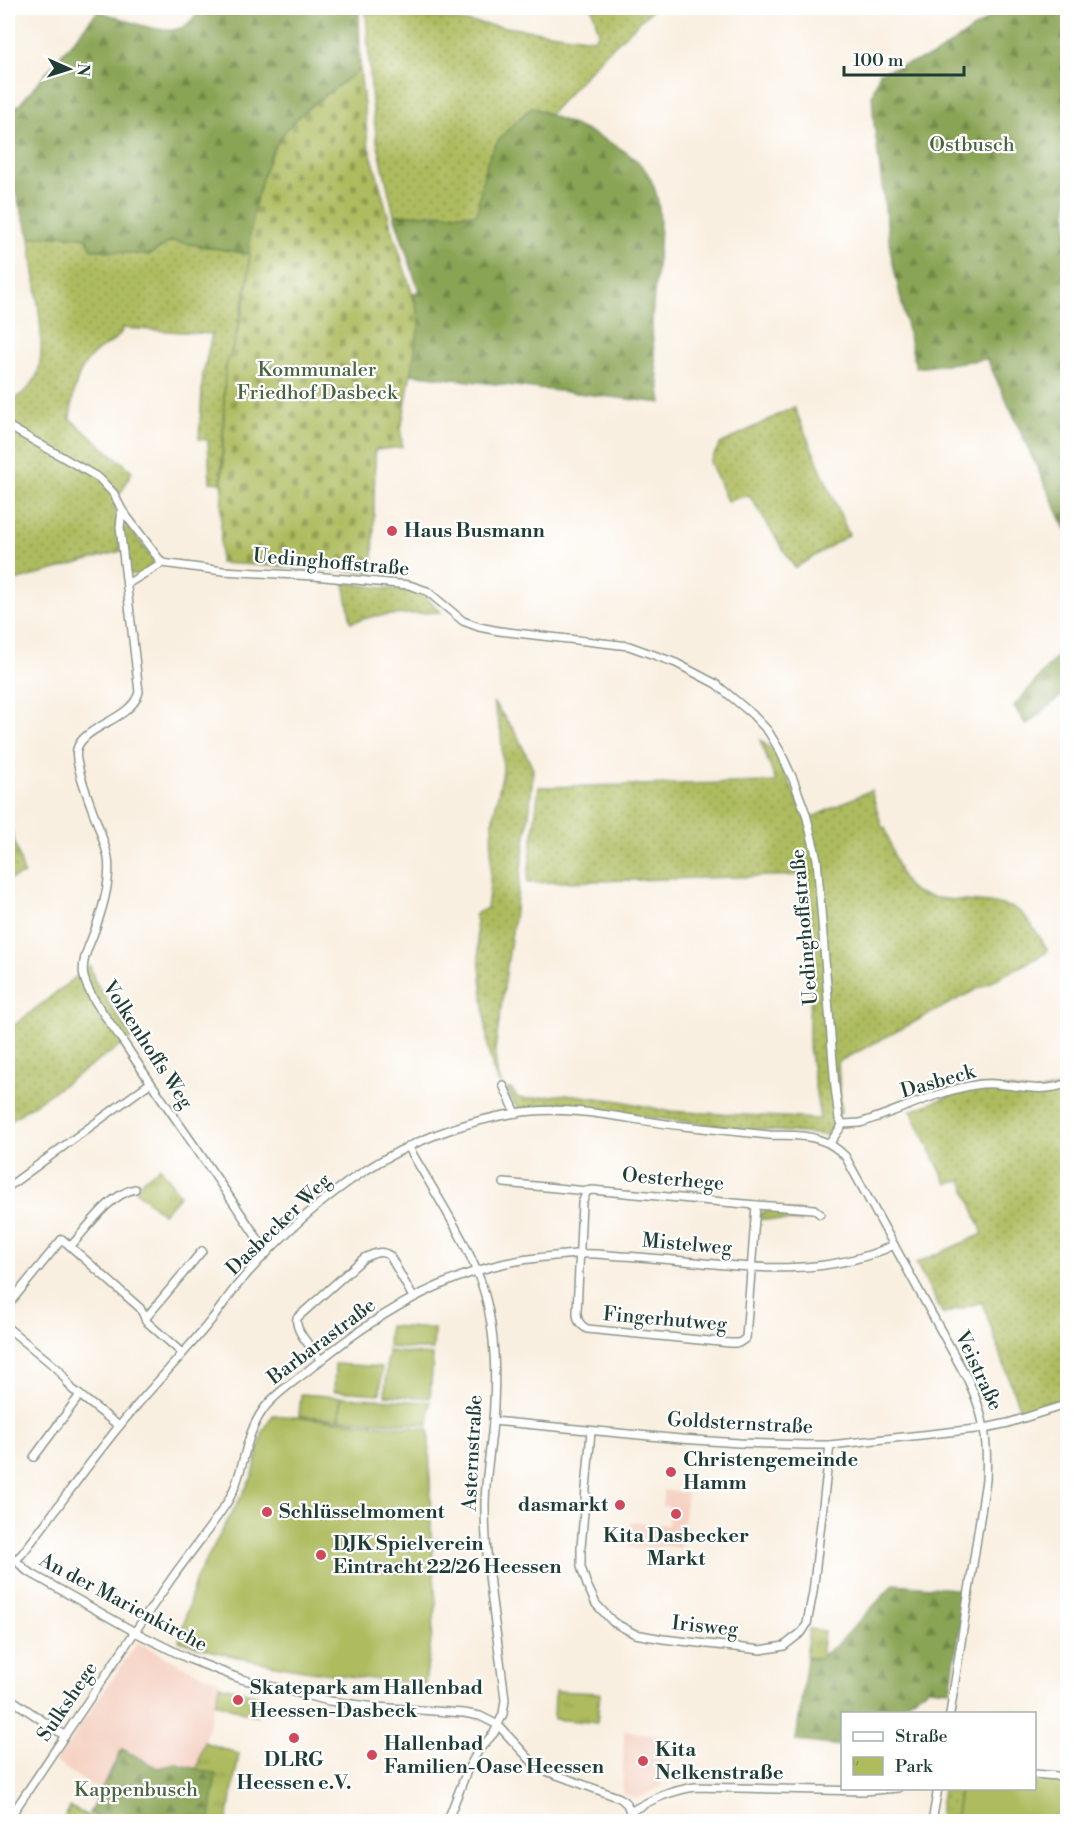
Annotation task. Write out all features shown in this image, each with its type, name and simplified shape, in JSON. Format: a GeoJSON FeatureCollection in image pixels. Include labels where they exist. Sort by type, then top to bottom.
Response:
{"type":"FeatureCollection","features":[{"type":"Feature","properties":{"kind":"street"},"geometry":{"type":"LineString","coordinates":[[8,426],[99,477],[114,494],[122,510],[162,563],[127,584],[120,527],[122,510]]}},
{"type":"Feature","properties":{"kind":"street","name":"Uedinghoffstraße"},"geometry":{"type":"LineString","coordinates":[[162,563],[226,571],[409,585],[427,591],[454,614],[479,627],[629,646],[676,663],[716,684],[768,730],[789,769],[806,814],[817,859],[835,1087],[839,1119],[843,1124]]}},
{"type":"Feature","properties":{"kind":"street","name":"Volkenhoffs Weg"},"geometry":{"type":"LineString","coordinates":[[127,584],[139,692],[137,700],[130,708],[81,741],[77,750],[78,767],[106,848],[109,864],[104,902],[84,961],[84,970],[88,987],[95,999],[267,1253]]}},
{"type":"Feature","properties":{"kind":"street"},"geometry":{"type":"LineString","coordinates":[[8,1186],[150,1083]]}},
{"type":"Feature","properties":{"kind":"street","name":"Dasbeck"},"geometry":{"type":"LineString","coordinates":[[843,1124],[860,1124],[978,1084],[1035,1089],[1068,1083]]}},
{"type":"Feature","properties":{"kind":"street"},"geometry":{"type":"LineString","coordinates":[[503,1085],[516,1113]]}},
{"type":"Feature","properties":{"kind":"street","name":"Dasbecker Weg"},"geometry":{"type":"LineString","coordinates":[[8,1567],[59,1507],[119,1426],[209,1323],[240,1282],[323,1200],[374,1163],[452,1128],[516,1113],[566,1110],[726,1131],[808,1137],[830,1143]]}},
{"type":"Feature","properties":{"kind":"street"},"geometry":{"type":"LineString","coordinates":[[830,1143],[843,1124]]}},
{"type":"Feature","properties":{"kind":"street","name":"Veistraße"},"geometry":{"type":"LineString","coordinates":[[830,1143],[845,1156],[968,1380],[978,1402],[985,1428],[986,1480],[950,1712]]}},
{"type":"Feature","properties":{"kind":"street","name":"Asternstraße"},"geometry":{"type":"LineString","coordinates":[[408,1146],[457,1231],[476,1271],[484,1292],[494,1338],[493,1421],[485,1506],[489,1577],[506,1700],[498,1725]]}},
{"type":"Feature","properties":{"kind":"street","name":"Oesterhege"},"geometry":{"type":"LineString","coordinates":[[504,1183],[814,1209],[820,1214]]}},
{"type":"Feature","properties":{"kind":"street"},"geometry":{"type":"LineString","coordinates":[[71,1246],[110,1202],[124,1192],[135,1189]]}},
{"type":"Feature","properties":{"kind":"street"},"geometry":{"type":"LineString","coordinates":[[579,1254],[582,1203],[586,1191]]}},
{"type":"Feature","properties":{"kind":"street"},"geometry":{"type":"LineString","coordinates":[[752,1267],[756,1205]]}},
{"type":"Feature","properties":{"kind":"street"},"geometry":{"type":"LineString","coordinates":[[8,1305],[62,1239],[140,1308],[147,1322],[182,1353]]}},
{"type":"Feature","properties":{"kind":"street","name":"Mistelweg"},"geometry":{"type":"LineString","coordinates":[[476,1271],[521,1260],[579,1254],[648,1257],[752,1267],[797,1268],[837,1264],[870,1255],[894,1245]]}},
{"type":"Feature","properties":{"kind":"street"},"geometry":{"type":"LineString","coordinates":[[145,1318],[202,1251]]}},
{"type":"Feature","properties":{"kind":"street"},"geometry":{"type":"LineString","coordinates":[[321,1360],[298,1329],[297,1318],[364,1258],[378,1252],[387,1253],[413,1297]]}},
{"type":"Feature","properties":{"kind":"street","name":"Fingerhutweg"},"geometry":{"type":"LineString","coordinates":[[579,1254],[577,1318],[579,1323],[587,1329],[730,1343],[742,1341],[747,1333],[752,1267]]}},
{"type":"Feature","properties":{"kind":"street","name":"Barbarastraße"},"geometry":{"type":"LineString","coordinates":[[135,1632],[235,1491],[252,1431],[264,1408],[321,1360],[413,1297],[476,1271]]}},
{"type":"Feature","properties":{"kind":"street"},"geometry":{"type":"LineString","coordinates":[[8,1328],[58,1370],[72,1389],[119,1426]]}},
{"type":"Feature","properties":{"kind":"street"},"geometry":{"type":"LineString","coordinates":[[34,1457],[80,1395]]}},
{"type":"Feature","properties":{"kind":"street"},"geometry":{"type":"LineString","coordinates":[[985,1428],[1008,1424],[1068,1404]]}},
{"type":"Feature","properties":{"kind":"street","name":"Goldsternstraße"},"geometry":{"type":"LineString","coordinates":[[493,1421],[739,1443],[830,1445],[985,1428]]}},
{"type":"Feature","properties":{"kind":"street","name":"Irisweg"},"geometry":{"type":"LineString","coordinates":[[591,1431],[581,1567],[597,1604],[613,1622],[634,1634],[761,1650],[784,1646],[802,1632],[807,1624],[813,1592],[830,1445]]}},
{"type":"Feature","properties":{"kind":"street","name":"An der Marienkirche"},"geometry":{"type":"LineString","coordinates":[[8,1553],[27,1571],[135,1632],[189,1659],[241,1679],[276,1689],[358,1705],[464,1713],[490,1719],[498,1725]]}},
{"type":"Feature","properties":{"kind":"street","name":"Sulkshege"},"geometry":{"type":"LineString","coordinates":[[8,1820],[135,1632]]}},
{"type":"Feature","properties":{"kind":"street"},"geometry":{"type":"LineString","coordinates":[[8,1697],[65,1736]]}},
{"type":"Feature","properties":{"kind":"street"},"geometry":{"type":"LineString","coordinates":[[447,1821],[472,1761],[498,1725],[534,1764],[546,1771],[620,1798],[627,1804],[630,1821]]}},
{"type":"Feature","properties":{"kind":"street"},"geometry":{"type":"LineString","coordinates":[[1036,1774],[1068,1777]]}},
{"type":"Feature","properties":{"kind":"street"},"geometry":{"type":"LineString","coordinates":[[630,1812],[663,1794],[695,1787],[875,1790]]}},
{"type":"Feature","properties":{"kind":"street"},"geometry":{"type":"LineString","coordinates":[[932,1821],[938,1790]]}},
{"type":"Feature","properties":{"kind":"shaded area","name":"Kita Dasbecker Markt"},"geometry":{"type":"Polygon","coordinates":[[[664,1490],[687,1493],[681,1548],[661,1546],[660,1551],[628,1548],[631,1522],[668,1525],[669,1506],[662,1506],[664,1490]]]}},
{"type":"Feature","properties":{"kind":"shaded area"},"geometry":{"type":"Polygon","coordinates":[[[138,1642],[181,1665],[220,1682],[197,1769],[176,1764],[158,1768],[122,1750],[100,1791],[55,1762],[138,1642]]]}},
{"type":"Feature","properties":{"kind":"shaded area","name":"Kita Nelkenstraße"},"geometry":{"type":"Polygon","coordinates":[[[624,1731],[666,1736],[661,1786],[642,1797],[634,1798],[622,1793],[624,1731]]]}},
{"type":"Feature","properties":{"kind":"green space"},"geometry":{"type":"Polygon","coordinates":[[[202,8],[359,8],[360,70],[304,112],[279,140],[271,155],[260,188],[253,222],[250,254],[171,241],[149,255],[92,249],[87,238],[64,235],[30,238],[8,171],[8,113],[20,104],[98,11],[148,27],[168,30],[185,26],[202,8]]]}},
{"type":"Feature","properties":{"kind":"green space"},"geometry":{"type":"Polygon","coordinates":[[[592,8],[654,8],[601,58],[549,115],[532,107],[487,162],[477,214],[394,215],[377,141],[366,13],[446,19],[593,39],[599,33],[592,8]]]}},
{"type":"Feature","properties":{"kind":"green space","name":"Ostbusch"},"geometry":{"type":"Polygon","coordinates":[[[1000,8],[1067,8],[1067,532],[987,359],[916,368],[891,254],[874,123],[872,95],[880,72],[933,56],[1000,8]]]}},
{"type":"Feature","properties":{"kind":"green space","name":"Kommunaler Friedhof Dasbeck"},"geometry":{"type":"Polygon","coordinates":[[[360,70],[368,143],[420,319],[401,430],[402,447],[375,450],[373,572],[220,563],[225,369],[244,303],[249,275],[250,235],[262,178],[273,151],[288,128],[313,104],[360,70]]]}},
{"type":"Feature","properties":{"kind":"green space"},"geometry":{"type":"Polygon","coordinates":[[[532,107],[590,132],[619,148],[641,165],[652,181],[658,200],[660,222],[652,330],[662,403],[410,374],[420,319],[413,294],[419,291],[394,215],[477,214],[490,154],[506,132],[532,107]]]}},
{"type":"Feature","properties":{"kind":"green space"},"geometry":{"type":"Polygon","coordinates":[[[64,235],[87,238],[92,249],[149,255],[171,241],[250,254],[248,280],[233,348],[225,369],[221,483],[210,482],[208,440],[199,439],[203,374],[212,334],[123,328],[118,337],[95,353],[83,367],[76,383],[70,419],[132,471],[122,491],[114,500],[121,551],[8,583],[8,404],[32,384],[40,361],[41,327],[30,238],[64,235]]]}},
{"type":"Feature","properties":{"kind":"green space"},"geometry":{"type":"Polygon","coordinates":[[[794,407],[849,535],[795,568],[749,495],[727,501],[710,462],[720,444],[794,407]]]}},
{"type":"Feature","properties":{"kind":"green space"},"geometry":{"type":"Polygon","coordinates":[[[125,527],[129,527],[153,559],[152,567],[138,575],[128,573],[123,531],[125,527]]]}},
{"type":"Feature","properties":{"kind":"green space"},"geometry":{"type":"Polygon","coordinates":[[[344,583],[417,592],[425,596],[441,612],[375,616],[351,622],[344,583]]]}},
{"type":"Feature","properties":{"kind":"green space"},"geometry":{"type":"Polygon","coordinates":[[[1067,645],[1067,691],[1026,725],[1014,706],[1067,645]]]}},
{"type":"Feature","properties":{"kind":"green space"},"geometry":{"type":"Polygon","coordinates":[[[493,702],[516,733],[533,769],[530,807],[495,1050],[497,1075],[510,1101],[493,1070],[488,1049],[475,914],[487,908],[492,823],[503,771],[501,732],[493,702]]]}},
{"type":"Feature","properties":{"kind":"green space"},"geometry":{"type":"Polygon","coordinates":[[[760,740],[777,754],[805,818],[815,816],[871,790],[882,827],[885,828],[906,884],[914,891],[927,896],[1010,907],[1020,912],[1028,920],[1047,949],[1046,953],[838,1062],[841,1111],[827,1135],[728,1127],[572,1108],[520,1109],[507,1089],[511,1089],[518,1098],[527,1099],[566,1094],[621,1101],[667,1111],[820,1119],[809,1047],[809,1014],[814,971],[808,875],[527,883],[539,787],[776,782],[760,740]]]}},
{"type":"Feature","properties":{"kind":"green space"},"geometry":{"type":"Polygon","coordinates":[[[8,819],[24,874],[8,880],[8,819]]]}},
{"type":"Feature","properties":{"kind":"green space"},"geometry":{"type":"Polygon","coordinates":[[[90,966],[94,980],[132,1038],[8,1122],[8,1030],[90,966]]]}},
{"type":"Feature","properties":{"kind":"green space"},"geometry":{"type":"Polygon","coordinates":[[[986,1086],[1034,1092],[1067,1086],[1067,1399],[1021,1413],[982,1302],[943,1314],[916,1263],[983,1234],[962,1180],[947,1184],[911,1111],[965,1090],[986,1086]]]}},
{"type":"Feature","properties":{"kind":"green space"},"geometry":{"type":"Polygon","coordinates":[[[160,1167],[180,1195],[163,1214],[137,1192],[137,1188],[144,1179],[160,1167]]]}},
{"type":"Feature","properties":{"kind":"green space"},"geometry":{"type":"Polygon","coordinates":[[[767,1210],[802,1212],[801,1222],[760,1219],[760,1214],[767,1210]]]}},
{"type":"Feature","properties":{"kind":"green space"},"geometry":{"type":"Polygon","coordinates":[[[389,1326],[434,1329],[433,1350],[388,1347],[389,1326]]]}},
{"type":"Feature","properties":{"kind":"green space"},"geometry":{"type":"Polygon","coordinates":[[[388,1351],[433,1355],[430,1398],[385,1395],[388,1351]]]}},
{"type":"Feature","properties":{"kind":"green space"},"geometry":{"type":"Polygon","coordinates":[[[335,1364],[382,1367],[380,1394],[334,1391],[335,1364]]]}},
{"type":"Feature","properties":{"kind":"green space"},"geometry":{"type":"Polygon","coordinates":[[[301,1394],[340,1397],[339,1419],[299,1416],[301,1394]]]}},
{"type":"Feature","properties":{"kind":"green space"},"geometry":{"type":"Polygon","coordinates":[[[341,1397],[430,1402],[428,1425],[340,1419],[341,1397]]]}},
{"type":"Feature","properties":{"kind":"green space","name":"DJK Spielverein Eintracht 22/26 Heessen"},"geometry":{"type":"Polygon","coordinates":[[[273,1415],[429,1429],[431,1532],[436,1604],[425,1684],[301,1670],[240,1658],[179,1641],[196,1578],[253,1475],[263,1431],[273,1415]]]}},
{"type":"Feature","properties":{"kind":"green space"},"geometry":{"type":"Polygon","coordinates":[[[894,1584],[966,1590],[950,1690],[928,1688],[892,1712],[841,1712],[841,1746],[796,1741],[807,1658],[817,1659],[838,1644],[894,1584]]]}},
{"type":"Feature","properties":{"kind":"green space"},"geometry":{"type":"Polygon","coordinates":[[[809,1629],[824,1631],[821,1659],[806,1657],[809,1629]]]}},
{"type":"Feature","properties":{"kind":"green space","name":"Skatepark am Hallenbad Heessen-Dasbeck"},"geometry":{"type":"Polygon","coordinates":[[[220,1685],[261,1697],[256,1716],[215,1703],[220,1685]]]}},
{"type":"Feature","properties":{"kind":"green space"},"geometry":{"type":"Polygon","coordinates":[[[555,1691],[600,1693],[597,1723],[554,1719],[555,1691]]]}},
{"type":"Feature","properties":{"kind":"green space"},"geometry":{"type":"Polygon","coordinates":[[[204,1742],[239,1754],[227,1821],[210,1821],[216,1774],[197,1769],[204,1742]]]}},
{"type":"Feature","properties":{"kind":"green space","name":"Kappenbusch"},"geometry":{"type":"Polygon","coordinates":[[[122,1749],[158,1768],[176,1764],[216,1773],[211,1819],[190,1814],[188,1821],[104,1822],[89,1813],[122,1749]]]}},
{"type":"Feature","properties":{"kind":"green space"},"geometry":{"type":"Polygon","coordinates":[[[1036,1777],[1067,1780],[1067,1821],[955,1822],[960,1790],[1036,1790],[1036,1777]]]}},
{"type":"Feature","properties":{"kind":"green space"},"geometry":{"type":"Polygon","coordinates":[[[943,1790],[960,1790],[955,1821],[938,1821],[943,1790]]]}},
{"type":"Feature","properties":{"kind":"green space"},"geometry":{"type":"Polygon","coordinates":[[[70,1807],[98,1821],[63,1821],[70,1807]]]}},
{"type":"Feature","properties":{"kind":"place","name":"Haus Busmann"},"geometry":{"type":"Point","coordinates":[392,531]}},
{"type":"Feature","properties":{"kind":"place","name":"Christengemeinde Hamm"},"geometry":{"type":"Point","coordinates":[671,1472]}},
{"type":"Feature","properties":{"kind":"place","name":"dasmarkt"},"geometry":{"type":"Point","coordinates":[620,1505]}},
{"type":"Feature","properties":{"kind":"place","name":"Schlüsselmoment"},"geometry":{"type":"Point","coordinates":[267,1512]}},
{"type":"Feature","properties":{"kind":"place","name":"Kita Dasbecker Markt"},"geometry":{"type":"Point","coordinates":[676,1514]}},
{"type":"Feature","properties":{"kind":"place","name":"DJK Spielverein Eintracht 22/26 Heessen"},"geometry":{"type":"Point","coordinates":[321,1555]}},
{"type":"Feature","properties":{"kind":"place","name":"Skatepark am Hallenbad Heessen-Dasbeck"},"geometry":{"type":"Point","coordinates":[238,1700]}},
{"type":"Feature","properties":{"kind":"place","name":"DLRG Heessen e.V."},"geometry":{"type":"Point","coordinates":[294,1738]}},
{"type":"Feature","properties":{"kind":"place","name":"Hallenbad Familien-Oase Heessen"},"geometry":{"type":"Point","coordinates":[372,1755]}},
{"type":"Feature","properties":{"kind":"place","name":"Kita Nelkenstraße"},"geometry":{"type":"Point","coordinates":[643,1761]}}]}
